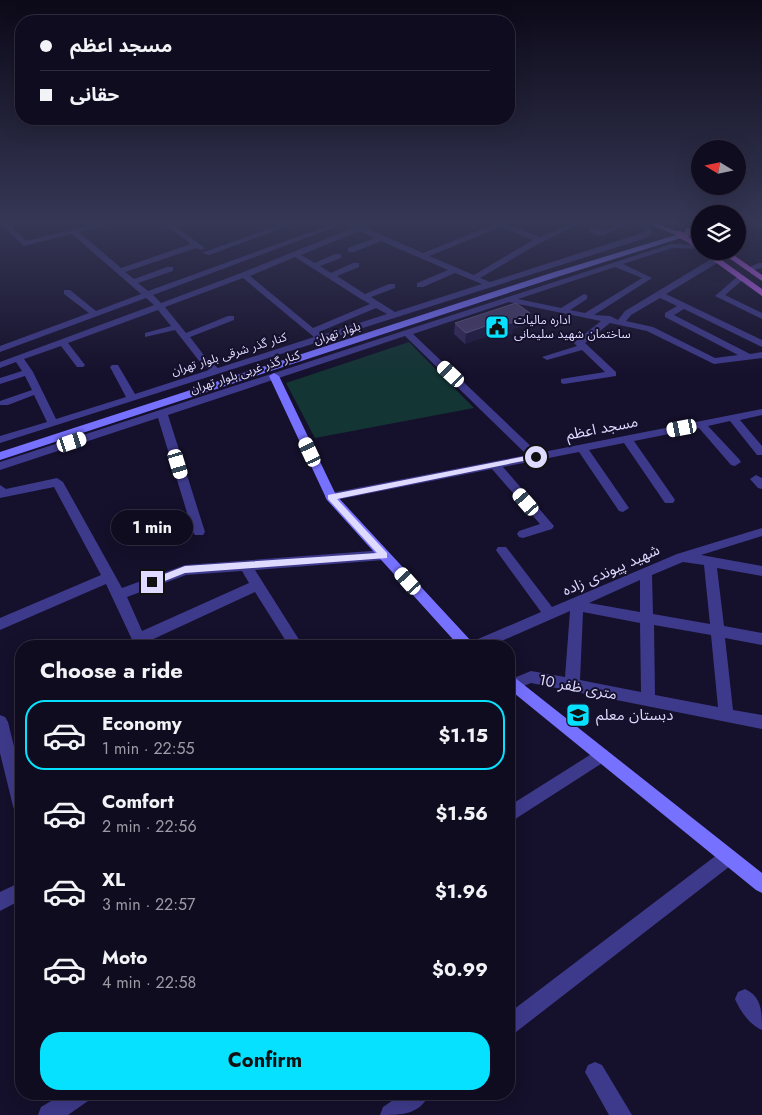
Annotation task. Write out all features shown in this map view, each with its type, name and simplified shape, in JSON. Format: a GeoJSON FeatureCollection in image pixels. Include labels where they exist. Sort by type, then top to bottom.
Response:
{"type":"FeatureCollection","features":[{"type":"Feature","properties":{"kind":"main road","name":"بلوار تهران"},"geometry":{"type":"LineString","coordinates":[[0,449],[542,272]]}},
{"type":"Feature","properties":{"kind":"main road","name":"بلوار تهران"},"geometry":{"type":"LineString","coordinates":[[0,456],[564,272]]}},
{"type":"Feature","properties":{"kind":"main road"},"geometry":{"type":"LineString","coordinates":[[733,272],[762,293]]}},
{"type":"Feature","properties":{"kind":"main road"},"geometry":{"type":"LineString","coordinates":[[274,376],[331,497],[462,640]]}},
{"type":"Feature","properties":{"kind":"main road"},"geometry":{"type":"LineString","coordinates":[[515,688],[762,884]]}},
{"type":"Feature","properties":{"kind":"street"},"geometry":{"type":"LineString","coordinates":[[121,272],[159,305],[203,360],[216,371]]}},
{"type":"Feature","properties":{"kind":"street"},"geometry":{"type":"LineString","coordinates":[[133,282],[161,272]]}},
{"type":"Feature","properties":{"kind":"street"},"geometry":{"type":"LineString","coordinates":[[0,349],[147,294],[191,272]]}},
{"type":"Feature","properties":{"kind":"street"},"geometry":{"type":"LineString","coordinates":[[0,365],[251,272]]}},
{"type":"Feature","properties":{"kind":"street"},"geometry":{"type":"LineString","coordinates":[[324,272],[394,315]]}},
{"type":"Feature","properties":{"kind":"street"},"geometry":{"type":"LineString","coordinates":[[330,276],[339,272]]}},
{"type":"Feature","properties":{"kind":"street"},"geometry":{"type":"LineString","coordinates":[[420,285],[449,272]]}},
{"type":"Feature","properties":{"kind":"street"},"geometry":{"type":"LineString","coordinates":[[459,272],[490,285]]}},
{"type":"Feature","properties":{"kind":"street"},"geometry":{"type":"LineString","coordinates":[[474,278],[484,272]]}},
{"type":"Feature","properties":{"kind":"street","name":"کنار گذر شرقی بلوار تهران"},"geometry":{"type":"LineString","coordinates":[[0,440],[534,272]]}},
{"type":"Feature","properties":{"kind":"street","name":"کنار گذر غربی بلوار تهران"},"geometry":{"type":"LineString","coordinates":[[0,466],[591,272]]}},
{"type":"Feature","properties":{"kind":"street"},"geometry":{"type":"LineString","coordinates":[[588,315],[648,278],[634,272]]}},
{"type":"Feature","properties":{"kind":"street"},"geometry":{"type":"LineString","coordinates":[[621,322],[628,313],[696,272]]}},
{"type":"Feature","properties":{"kind":"street"},"geometry":{"type":"LineString","coordinates":[[244,275],[321,339]]}},
{"type":"Feature","properties":{"kind":"street"},"geometry":{"type":"LineString","coordinates":[[554,275],[564,281]]}},
{"type":"Feature","properties":{"kind":"street"},"geometry":{"type":"LineString","coordinates":[[741,278],[719,296],[762,316]]}},
{"type":"Feature","properties":{"kind":"street"},"geometry":{"type":"LineString","coordinates":[[364,297],[392,286]]}},
{"type":"Feature","properties":{"kind":"street"},"geometry":{"type":"LineString","coordinates":[[67,292],[95,314]]}},
{"type":"Feature","properties":{"kind":"street"},"geometry":{"type":"LineString","coordinates":[[659,294],[762,344]]}},
{"type":"Feature","properties":{"kind":"street"},"geometry":{"type":"LineString","coordinates":[[563,310],[584,297]]}},
{"type":"Feature","properties":{"kind":"street"},"geometry":{"type":"LineString","coordinates":[[509,299],[650,329],[714,361],[758,357]]}},
{"type":"Feature","properties":{"kind":"street"},"geometry":{"type":"LineString","coordinates":[[312,332],[377,304]]}},
{"type":"Feature","properties":{"kind":"street"},"geometry":{"type":"LineString","coordinates":[[683,306],[668,315],[758,357]]}},
{"type":"Feature","properties":{"kind":"street"},"geometry":{"type":"LineString","coordinates":[[185,336],[232,318]]}},
{"type":"Feature","properties":{"kind":"street"},"geometry":{"type":"LineString","coordinates":[[564,381],[613,374],[579,343],[610,319]]}},
{"type":"Feature","properties":{"kind":"street"},"geometry":{"type":"LineString","coordinates":[[148,335],[177,327]]}},
{"type":"Feature","properties":{"kind":"street"},"geometry":{"type":"LineString","coordinates":[[407,332],[536,457]]}},
{"type":"Feature","properties":{"kind":"street"},"geometry":{"type":"LineString","coordinates":[[63,342],[80,366]]}},
{"type":"Feature","properties":{"kind":"street"},"geometry":{"type":"LineString","coordinates":[[548,357],[583,347]]}},
{"type":"Feature","properties":{"kind":"street"},"geometry":{"type":"LineString","coordinates":[[18,358],[28,372],[53,423]]}},
{"type":"Feature","properties":{"kind":"street"},"geometry":{"type":"LineString","coordinates":[[115,367],[132,398]]}},
{"type":"Feature","properties":{"kind":"street"},"geometry":{"type":"LineString","coordinates":[[0,381],[28,372]]}},
{"type":"Feature","properties":{"kind":"street"},"geometry":{"type":"LineString","coordinates":[[4,403],[37,391]]}},
{"type":"Feature","properties":{"kind":"street","name":"مسجد اعظم"},"geometry":{"type":"LineString","coordinates":[[331,497],[762,412]]}},
{"type":"Feature","properties":{"kind":"street"},"geometry":{"type":"LineString","coordinates":[[162,413],[199,532]]}},
{"type":"Feature","properties":{"kind":"street"},"geometry":{"type":"LineString","coordinates":[[733,418],[761,452]]}},
{"type":"Feature","properties":{"kind":"street"},"geometry":{"type":"LineString","coordinates":[[701,424],[735,462]]}},
{"type":"Feature","properties":{"kind":"street"},"geometry":{"type":"LineString","coordinates":[[627,438],[668,500]]}},
{"type":"Feature","properties":{"kind":"street"},"geometry":{"type":"LineString","coordinates":[[582,448],[623,508]]}},
{"type":"Feature","properties":{"kind":"street"},"geometry":{"type":"LineString","coordinates":[[495,465],[548,526],[523,534]]}},
{"type":"Feature","properties":{"kind":"street"},"geometry":{"type":"LineString","coordinates":[[0,493],[57,482],[119,595],[140,640]]}},
{"type":"Feature","properties":{"kind":"street","name":"شهید پیوندی زاده"},"geometry":{"type":"LineString","coordinates":[[490,640],[681,557],[762,532]]}},
{"type":"Feature","properties":{"kind":"street"},"geometry":{"type":"LineString","coordinates":[[502,550],[550,614]]}},
{"type":"Feature","properties":{"kind":"street"},"geometry":{"type":"LineString","coordinates":[[119,595],[185,570],[384,555]]}},
{"type":"Feature","properties":{"kind":"street"},"geometry":{"type":"LineString","coordinates":[[681,557],[762,571]]}},
{"type":"Feature","properties":{"kind":"street"},"geometry":{"type":"LineString","coordinates":[[710,562],[726,715]]}},
{"type":"Feature","properties":{"kind":"street"},"geometry":{"type":"LineString","coordinates":[[245,565],[292,640]]}},
{"type":"Feature","properties":{"kind":"street"},"geometry":{"type":"LineString","coordinates":[[646,572],[648,700]]}},
{"type":"Feature","properties":{"kind":"street"},"geometry":{"type":"LineString","coordinates":[[0,624],[109,577]]}},
{"type":"Feature","properties":{"kind":"street"},"geometry":{"type":"LineString","coordinates":[[147,640],[257,586]]}},
{"type":"Feature","properties":{"kind":"street"},"geometry":{"type":"LineString","coordinates":[[572,686],[574,605],[762,639]]}},
{"type":"Feature","properties":{"kind":"street","name":"10 متری ظفر"},"geometry":{"type":"LineString","coordinates":[[515,682],[531,677],[762,722]]}},
{"type":"Feature","properties":{"kind":"street"},"geometry":{"type":"LineString","coordinates":[[0,722],[15,782]]}},
{"type":"Feature","properties":{"kind":"street"},"geometry":{"type":"LineString","coordinates":[[515,811],[601,755]]}},
{"type":"Feature","properties":{"kind":"street"},"geometry":{"type":"LineString","coordinates":[[515,1020],[728,857]]}},
{"type":"Feature","properties":{"kind":"street"},"geometry":{"type":"LineString","coordinates":[[0,902],[15,893]]}},
{"type":"Feature","properties":{"kind":"street"},"geometry":{"type":"LineString","coordinates":[[745,998],[762,1020]]}},
{"type":"Feature","properties":{"kind":"street"},"geometry":{"type":"LineString","coordinates":[[595,1072],[621,1115]]}},
{"type":"Feature","properties":{"kind":"street"},"geometry":{"type":"LineString","coordinates":[[48,1115],[72,1100]]}},
{"type":"Feature","properties":{"kind":"street"},"geometry":{"type":"LineString","coordinates":[[391,1115],[411,1100]]}},
{"type":"Feature","properties":{"kind":"green space"},"geometry":{"type":"Polygon","coordinates":[[[409,342],[474,408],[315,438],[286,383],[409,342]]]}},
{"type":"Feature","properties":{"kind":"building"},"geometry":{"type":"Polygon","coordinates":[[[516,303],[530,313],[512,319],[514,322],[503,325],[500,321],[466,333],[455,323],[516,303]]]}},
{"type":"Feature","properties":{"kind":"place","name":"اداره مالیات ساختمان شهید سلیمانی"},"geometry":{"type":"Point","coordinates":[497,327]}},
{"type":"Feature","properties":{"kind":"place","name":"دبستان معلم"},"geometry":{"type":"Point","coordinates":[578,715]}},
{"type":"Feature","properties":{"kind":"route"},"geometry":{"type":"LineString","coordinates":[[152,582],[185,570],[384,555],[331,497],[536,457]]}}]}
